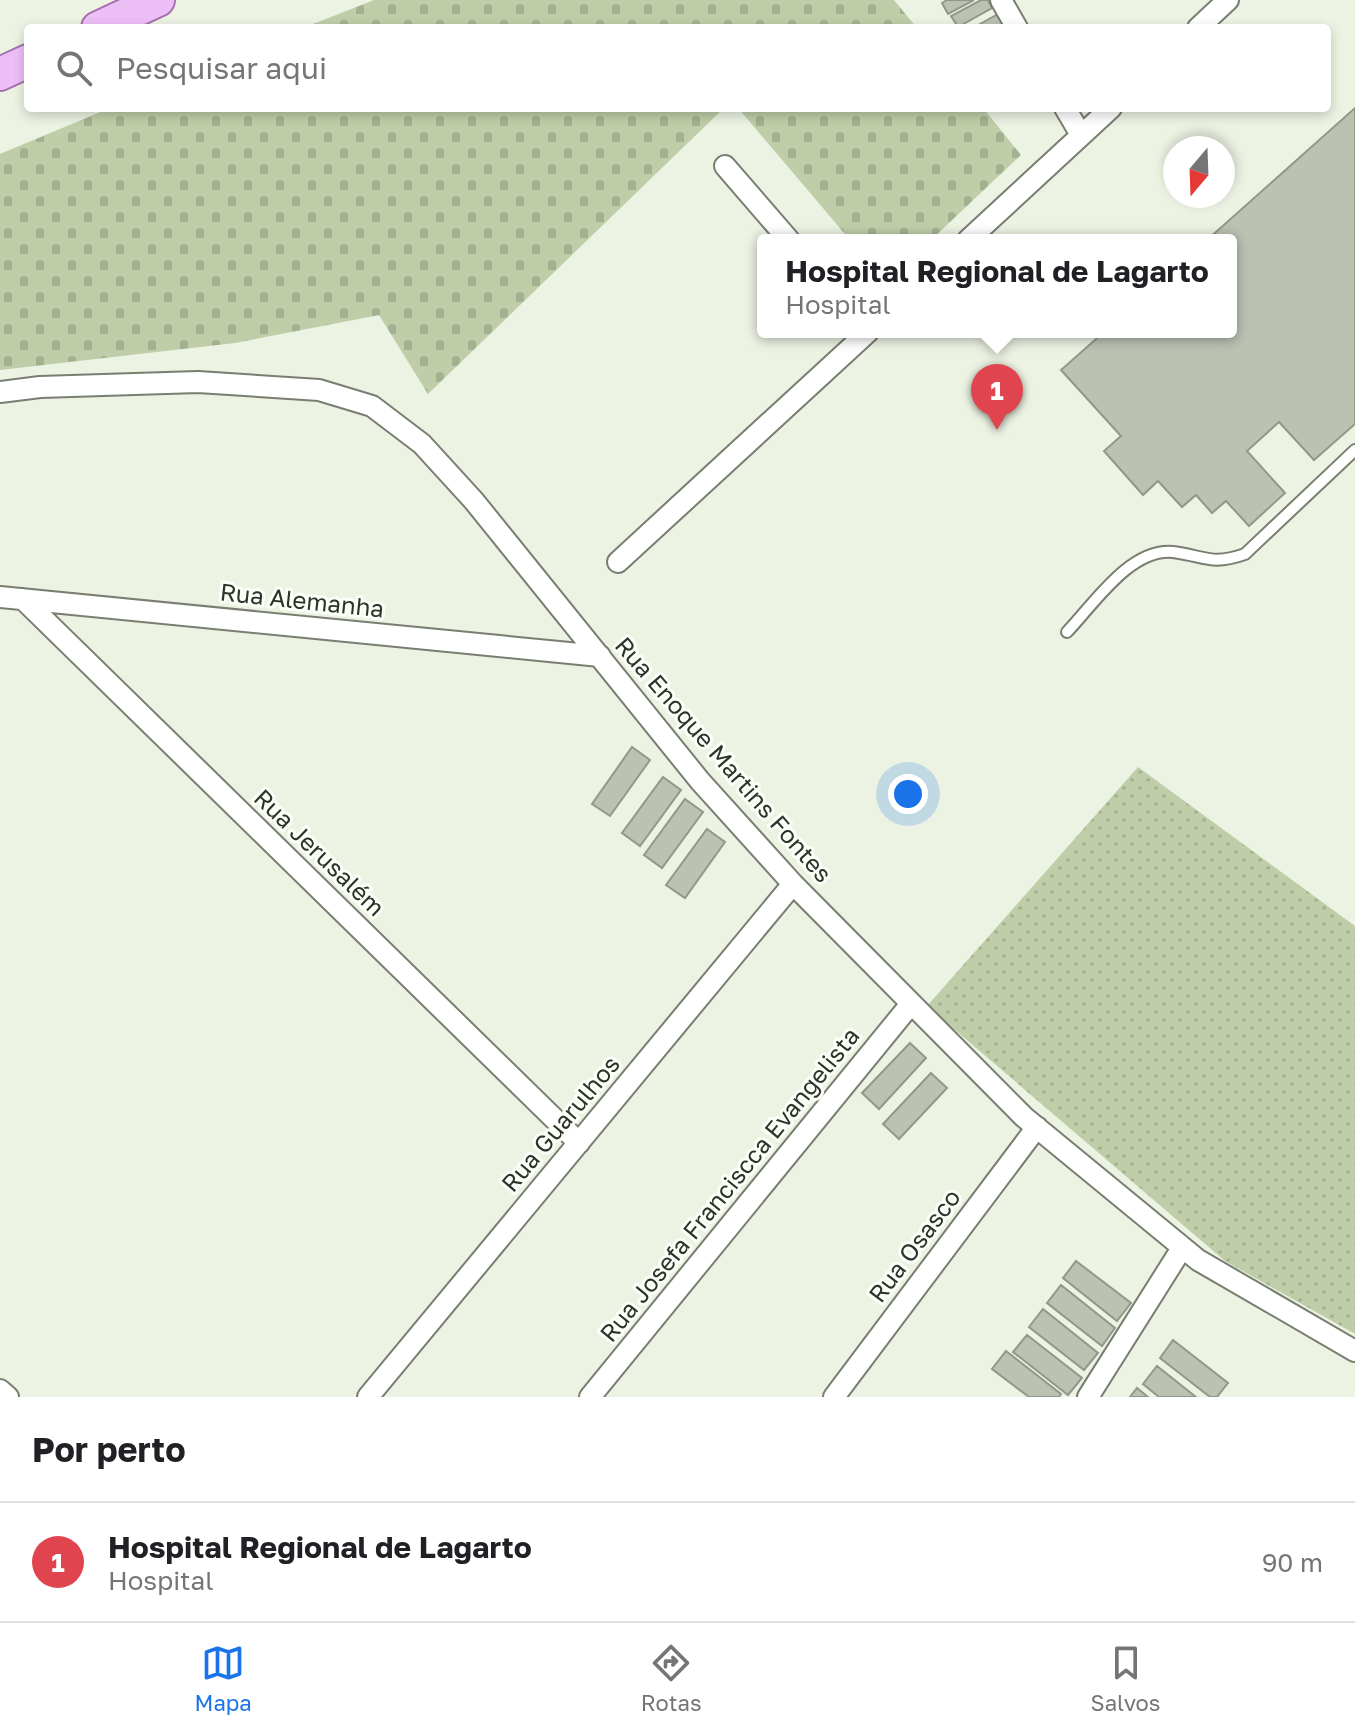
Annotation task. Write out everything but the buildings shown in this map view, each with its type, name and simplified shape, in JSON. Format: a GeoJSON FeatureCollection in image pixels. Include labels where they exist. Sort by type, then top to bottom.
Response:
{"type":"FeatureCollection","features":[{"type":"Feature","properties":{"kind":"main road"},"geometry":{"type":"LineString","coordinates":[[107,24],[158,0]]}},
{"type":"Feature","properties":{"kind":"main road"},"geometry":{"type":"LineString","coordinates":[[0,74],[24,63]]}},
{"type":"Feature","properties":{"kind":"street"},"geometry":{"type":"LineString","coordinates":[[1001,0],[1015,24]]}},
{"type":"Feature","properties":{"kind":"street"},"geometry":{"type":"LineString","coordinates":[[1202,24],[1228,0]]}},
{"type":"Feature","properties":{"kind":"street"},"geometry":{"type":"LineString","coordinates":[[1067,112],[1081,135]]}},
{"type":"Feature","properties":{"kind":"street"},"geometry":{"type":"LineString","coordinates":[[974,234],[1107,112]]}},
{"type":"Feature","properties":{"kind":"street"},"geometry":{"type":"LineString","coordinates":[[725,166],[784,234]]}},
{"type":"Feature","properties":{"kind":"street"},"geometry":{"type":"LineString","coordinates":[[618,562],[861,338]]}},
{"type":"Feature","properties":{"kind":"street","name":"Rua Enoque Martins Fontes"},"geometry":{"type":"LineString","coordinates":[[0,392],[40,387],[198,382],[319,390],[372,406],[422,444],[474,501],[700,781],[793,884],[910,1005],[1037,1127],[1182,1248],[1355,1351]]}},
{"type":"Feature","properties":{"kind":"street","name":"Rua Alemanha"},"geometry":{"type":"LineString","coordinates":[[0,597],[600,656]]}},
{"type":"Feature","properties":{"kind":"street","name":"Rua Jerusalém"},"geometry":{"type":"LineString","coordinates":[[23,599],[579,1143]]}},
{"type":"Feature","properties":{"kind":"street","name":"Rua Guarulhos"},"geometry":{"type":"LineString","coordinates":[[368,1397],[793,884]]}},
{"type":"Feature","properties":{"kind":"street","name":"Rua Josefa Franciscca Evangelista"},"geometry":{"type":"LineString","coordinates":[[590,1397],[910,1005]]}},
{"type":"Feature","properties":{"kind":"street","name":"Rua Osasco"},"geometry":{"type":"LineString","coordinates":[[834,1397],[1037,1127]]}},
{"type":"Feature","properties":{"kind":"street"},"geometry":{"type":"LineString","coordinates":[[1088,1397],[1182,1248]]}},
{"type":"Feature","properties":{"kind":"street"},"geometry":{"type":"LineString","coordinates":[[0,1390],[8,1397]]}},
{"type":"Feature","properties":{"kind":"lane"},"geometry":{"type":"LineString","coordinates":[[1067,632],[1127,569],[1152,552],[1173,552],[1222,562],[1245,554],[1355,450]]}},
{"type":"Feature","properties":{"kind":"green space"},"geometry":{"type":"Polygon","coordinates":[[[374,0],[894,0],[914,24],[313,24],[374,0]]]}},
{"type":"Feature","properties":{"kind":"green space"},"geometry":{"type":"Polygon","coordinates":[[[100,112],[720,112],[428,394],[379,315],[235,343],[0,370],[0,154],[100,112]]]}},
{"type":"Feature","properties":{"kind":"green space"},"geometry":{"type":"Polygon","coordinates":[[[741,112],[986,112],[1021,155],[937,234],[845,234],[741,112]]]}},
{"type":"Feature","properties":{"kind":"green space"},"geometry":{"type":"Polygon","coordinates":[[[1138,767],[1355,926],[1355,1334],[1225,1261],[927,1006],[1138,767]]]}},
{"type":"Feature","properties":{"kind":"place","name":"Hospital Regional de Lagarto"},"geometry":{"type":"Point","coordinates":[997,430]}}]}
